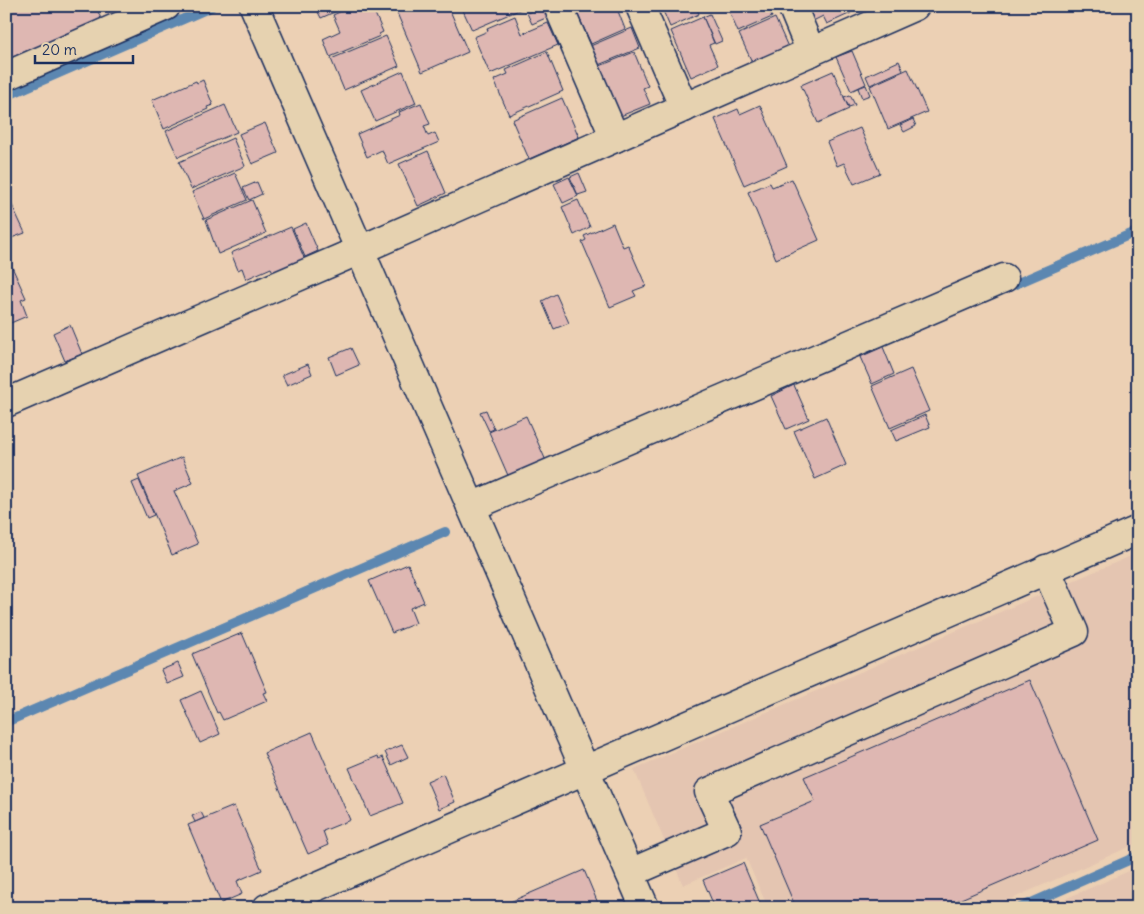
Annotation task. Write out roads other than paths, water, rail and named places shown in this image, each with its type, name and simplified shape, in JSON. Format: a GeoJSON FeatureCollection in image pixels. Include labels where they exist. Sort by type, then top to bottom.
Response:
{"type":"FeatureCollection","features":[{"type":"Feature","properties":{"kind":"street"},"geometry":{"type":"LineString","coordinates":[[6,76],[166,6]]}},
{"type":"Feature","properties":{"kind":"street"},"geometry":{"type":"LineString","coordinates":[[254,6],[645,908]]}},
{"type":"Feature","properties":{"kind":"street"},"geometry":{"type":"LineString","coordinates":[[558,6],[615,138]]}},
{"type":"Feature","properties":{"kind":"street"},"geometry":{"type":"LineString","coordinates":[[640,6],[684,108]]}},
{"type":"Feature","properties":{"kind":"street"},"geometry":{"type":"LineString","coordinates":[[792,6],[812,52]]}},
{"type":"Feature","properties":{"kind":"street"},"geometry":{"type":"LineString","coordinates":[[6,403],[915,6]]}},
{"type":"Feature","properties":{"kind":"street"},"geometry":{"type":"LineString","coordinates":[[471,507],[1004,278]]}},
{"type":"Feature","properties":{"kind":"street"},"geometry":{"type":"LineString","coordinates":[[267,908],[1138,530]]}},
{"type":"Feature","properties":{"kind":"street"},"geometry":{"type":"LineString","coordinates":[[630,873],[727,831],[710,792],[1074,632],[1046,569]]}},
{"type":"Feature","properties":{"kind":"waterway"},"geometry":{"type":"LineString","coordinates":[[6,96],[211,7]]}},
{"type":"Feature","properties":{"kind":"waterway"},"geometry":{"type":"LineString","coordinates":[[1004,289],[1138,231]]}},
{"type":"Feature","properties":{"kind":"waterway"},"geometry":{"type":"LineString","coordinates":[[6,722],[445,532]]}},
{"type":"Feature","properties":{"kind":"waterway"},"geometry":{"type":"LineString","coordinates":[[1020,908],[1138,856]]}}]}
